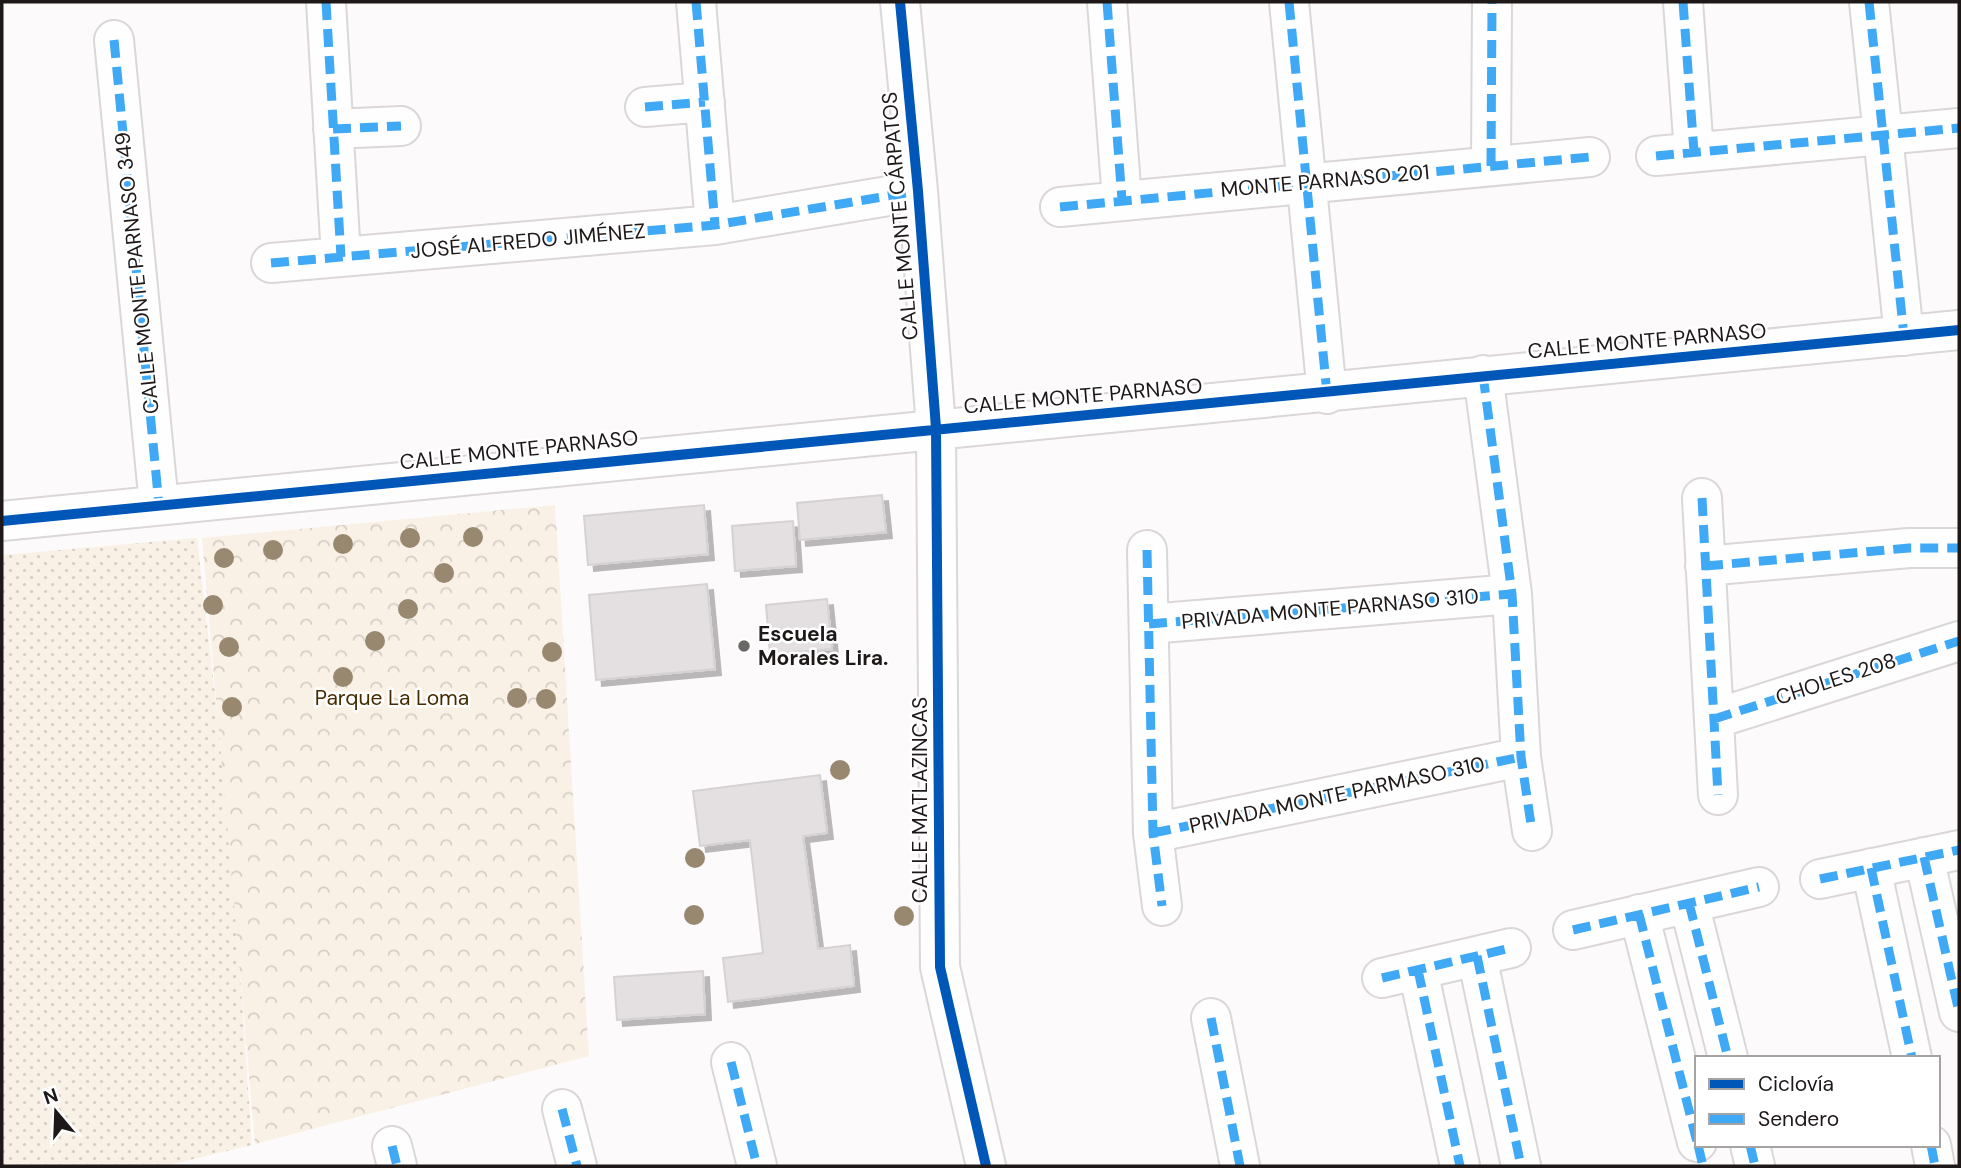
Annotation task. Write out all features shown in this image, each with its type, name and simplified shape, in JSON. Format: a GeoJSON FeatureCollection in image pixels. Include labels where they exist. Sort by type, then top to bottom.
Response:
{"type":"FeatureCollection","features":[{"type":"Feature","properties":{"kind":"street"},"geometry":{"type":"LineString","coordinates":[[326,2],[341,257]]}},
{"type":"Feature","properties":{"kind":"street"},"geometry":{"type":"LineString","coordinates":[[696,2],[715,225]]}},
{"type":"Feature","properties":{"kind":"street","name":"CALLE MONTE CÁRPATOS"},"geometry":{"type":"LineString","coordinates":[[900,2],[936,428]]}},
{"type":"Feature","properties":{"kind":"street"},"geometry":{"type":"LineString","coordinates":[[1107,2],[1122,200]]}},
{"type":"Feature","properties":{"kind":"street"},"geometry":{"type":"LineString","coordinates":[[1289,2],[1327,394]]}},
{"type":"Feature","properties":{"kind":"street"},"geometry":{"type":"LineString","coordinates":[[1491,166],[1492,2]]}},
{"type":"Feature","properties":{"kind":"street"},"geometry":{"type":"LineString","coordinates":[[1683,2],[1694,152]]}},
{"type":"Feature","properties":{"kind":"street"},"geometry":{"type":"LineString","coordinates":[[1869,2],[1904,336]]}},
{"type":"Feature","properties":{"kind":"street","name":"CALLE MONTE PARNASO 349"},"geometry":{"type":"LineString","coordinates":[[114,40],[159,505]]}},
{"type":"Feature","properties":{"kind":"street"},"geometry":{"type":"LineString","coordinates":[[645,107],[705,102]]}},
{"type":"Feature","properties":{"kind":"street"},"geometry":{"type":"LineString","coordinates":[[333,129],[401,126]]}},
{"type":"Feature","properties":{"kind":"street"},"geometry":{"type":"LineString","coordinates":[[1656,156],[1882,133],[1959,128]]}},
{"type":"Feature","properties":{"kind":"street","name":"MONTE PARNASO 201"},"geometry":{"type":"LineString","coordinates":[[1060,206],[1590,157]]}},
{"type":"Feature","properties":{"kind":"street","name":"JOSÉ ALFREDO JIMÉNEZ"},"geometry":{"type":"LineString","coordinates":[[271,263],[715,225],[918,191]]}},
{"type":"Feature","properties":{"kind":"street","name":"CALLE MONTE PARNASO"},"geometry":{"type":"LineString","coordinates":[[2,521],[936,428],[1327,394],[1483,375],[1959,330]]}},
{"type":"Feature","properties":{"kind":"street"},"geometry":{"type":"LineString","coordinates":[[1483,375],[1512,594],[1521,757],[1532,831]]}},
{"type":"Feature","properties":{"kind":"street","name":"CALLE MATLAZINCAS"},"geometry":{"type":"LineString","coordinates":[[936,428],[940,967],[986,1166]]}},
{"type":"Feature","properties":{"kind":"street"},"geometry":{"type":"LineString","coordinates":[[1703,498],[1718,795]]}},
{"type":"Feature","properties":{"kind":"street"},"geometry":{"type":"LineString","coordinates":[[1705,566],[1909,548],[1959,548]]}},
{"type":"Feature","properties":{"kind":"street"},"geometry":{"type":"LineString","coordinates":[[1147,550],[1153,833],[1162,906]]}},
{"type":"Feature","properties":{"kind":"street","name":"PRIVADA MONTE PARNASO 310"},"geometry":{"type":"LineString","coordinates":[[1149,624],[1512,594]]}},
{"type":"Feature","properties":{"kind":"street","name":"CHOLES 208"},"geometry":{"type":"LineString","coordinates":[[1714,719],[1959,641]]}},
{"type":"Feature","properties":{"kind":"street","name":"PRIVADA MONTE PARMASO 310"},"geometry":{"type":"LineString","coordinates":[[1153,833],[1521,757]]}},
{"type":"Feature","properties":{"kind":"street"},"geometry":{"type":"LineString","coordinates":[[1819,879],[1942,853],[1959,1012]]}},
{"type":"Feature","properties":{"kind":"street"},"geometry":{"type":"LineString","coordinates":[[1871,868],[1912,1056]]}},
{"type":"Feature","properties":{"kind":"street"},"geometry":{"type":"LineString","coordinates":[[1573,930],[1759,887]]}},
{"type":"Feature","properties":{"kind":"street"},"geometry":{"type":"LineString","coordinates":[[1689,903],[1727,1056]]}},
{"type":"Feature","properties":{"kind":"street"},"geometry":{"type":"LineString","coordinates":[[1639,914],[1695,1136]]}},
{"type":"Feature","properties":{"kind":"street"},"geometry":{"type":"LineString","coordinates":[[1460,1166],[1400,974],[1494,952],[1521,1166]]}},
{"type":"Feature","properties":{"kind":"street"},"geometry":{"type":"LineString","coordinates":[[1211,1018],[1240,1166]]}},
{"type":"Feature","properties":{"kind":"street"},"geometry":{"type":"LineString","coordinates":[[731,1062],[757,1166]]}},
{"type":"Feature","properties":{"kind":"street"},"geometry":{"type":"LineString","coordinates":[[562,1109],[577,1166]]}},
{"type":"Feature","properties":{"kind":"street"},"geometry":{"type":"LineString","coordinates":[[1698,1147],[1703,1166]]}},
{"type":"Feature","properties":{"kind":"street"},"geometry":{"type":"LineString","coordinates":[[1750,1147],[1755,1166]]}},
{"type":"Feature","properties":{"kind":"street"},"geometry":{"type":"LineString","coordinates":[[1931,1147],[1935,1166]]}},
{"type":"Feature","properties":{"kind":"green space","name":"Parque La Loma"},"geometry":{"type":"Polygon","coordinates":[[[555,505],[589,1056],[255,1144],[202,538],[555,505]]]}},
{"type":"Feature","properties":{"kind":"green space"},"geometry":{"type":"Polygon","coordinates":[[[197,538],[229,816],[252,1145],[164,1166],[2,1166],[2,555],[197,538]]]}},
{"type":"Feature","properties":{"kind":"building"},"geometry":{"type":"Polygon","coordinates":[[[882,495],[886,532],[800,540],[797,503],[882,495]]]}},
{"type":"Feature","properties":{"kind":"building"},"geometry":{"type":"Polygon","coordinates":[[[704,505],[708,554],[588,565],[584,516],[704,505]]]}},
{"type":"Feature","properties":{"kind":"building"},"geometry":{"type":"Polygon","coordinates":[[[793,521],[796,566],[735,571],[732,526],[793,521]]]}},
{"type":"Feature","properties":{"kind":"building"},"geometry":{"type":"Polygon","coordinates":[[[707,584],[715,669],[596,680],[589,595],[707,584]]]}},
{"type":"Feature","properties":{"kind":"building"},"geometry":{"type":"Polygon","coordinates":[[[827,599],[832,649],[770,654],[766,605],[827,599]]]}},
{"type":"Feature","properties":{"kind":"building"},"geometry":{"type":"Polygon","coordinates":[[[820,775],[827,833],[803,836],[818,949],[850,945],[854,986],[728,1002],[723,958],[763,953],[750,840],[700,846],[693,791],[820,775]]]}},
{"type":"Feature","properties":{"kind":"building"},"geometry":{"type":"Polygon","coordinates":[[[703,971],[705,1014],[617,1020],[614,977],[703,971]]]}},
{"type":"Feature","properties":{"kind":"marked path"},"geometry":{"type":"LineString","coordinates":[[326,2],[341,257]]}},
{"type":"Feature","properties":{"kind":"marked path"},"geometry":{"type":"LineString","coordinates":[[696,2],[715,225]]}},
{"type":"Feature","properties":{"kind":"marked path"},"geometry":{"type":"LineString","coordinates":[[1107,2],[1122,200]]}},
{"type":"Feature","properties":{"kind":"marked path"},"geometry":{"type":"LineString","coordinates":[[1289,2],[1327,394]]}},
{"type":"Feature","properties":{"kind":"marked path"},"geometry":{"type":"LineString","coordinates":[[1491,166],[1492,2]]}},
{"type":"Feature","properties":{"kind":"marked path"},"geometry":{"type":"LineString","coordinates":[[1683,2],[1694,152]]}},
{"type":"Feature","properties":{"kind":"marked path"},"geometry":{"type":"LineString","coordinates":[[1869,2],[1904,336]]}},
{"type":"Feature","properties":{"kind":"marked path"},"geometry":{"type":"LineString","coordinates":[[114,40],[159,505]]}},
{"type":"Feature","properties":{"kind":"marked path"},"geometry":{"type":"LineString","coordinates":[[645,107],[705,102]]}},
{"type":"Feature","properties":{"kind":"marked path"},"geometry":{"type":"LineString","coordinates":[[333,129],[401,126]]}},
{"type":"Feature","properties":{"kind":"marked path"},"geometry":{"type":"LineString","coordinates":[[1656,156],[1959,128]]}},
{"type":"Feature","properties":{"kind":"marked path"},"geometry":{"type":"LineString","coordinates":[[1060,207],[1590,157]]}},
{"type":"Feature","properties":{"kind":"marked path"},"geometry":{"type":"LineString","coordinates":[[271,263],[715,225],[918,191]]}},
{"type":"Feature","properties":{"kind":"marked path"},"geometry":{"type":"LineString","coordinates":[[1483,375],[1512,594],[1521,757],[1532,831]]}},
{"type":"Feature","properties":{"kind":"marked path"},"geometry":{"type":"LineString","coordinates":[[1702,498],[1718,795]]}},
{"type":"Feature","properties":{"kind":"marked path"},"geometry":{"type":"LineString","coordinates":[[1705,566],[1909,548],[1959,548]]}},
{"type":"Feature","properties":{"kind":"marked path"},"geometry":{"type":"LineString","coordinates":[[1147,550],[1153,833],[1162,906]]}},
{"type":"Feature","properties":{"kind":"marked path"},"geometry":{"type":"LineString","coordinates":[[1149,624],[1512,594]]}},
{"type":"Feature","properties":{"kind":"marked path"},"geometry":{"type":"LineString","coordinates":[[1714,719],[1959,641]]}},
{"type":"Feature","properties":{"kind":"marked path"},"geometry":{"type":"LineString","coordinates":[[1153,833],[1521,757]]}},
{"type":"Feature","properties":{"kind":"marked path"},"geometry":{"type":"LineString","coordinates":[[1820,879],[1959,850]]}},
{"type":"Feature","properties":{"kind":"marked path"},"geometry":{"type":"LineString","coordinates":[[1924,857],[1959,1012]]}},
{"type":"Feature","properties":{"kind":"marked path"},"geometry":{"type":"LineString","coordinates":[[1871,868],[1912,1056]]}},
{"type":"Feature","properties":{"kind":"marked path"},"geometry":{"type":"LineString","coordinates":[[1573,930],[1759,887]]}},
{"type":"Feature","properties":{"kind":"marked path"},"geometry":{"type":"LineString","coordinates":[[1689,903],[1727,1056]]}},
{"type":"Feature","properties":{"kind":"marked path"},"geometry":{"type":"LineString","coordinates":[[1639,914],[1695,1134]]}},
{"type":"Feature","properties":{"kind":"marked path"},"geometry":{"type":"LineString","coordinates":[[1382,978],[1511,948]]}},
{"type":"Feature","properties":{"kind":"marked path"},"geometry":{"type":"LineString","coordinates":[[1477,956],[1521,1166]]}},
{"type":"Feature","properties":{"kind":"marked path"},"geometry":{"type":"LineString","coordinates":[[1418,970],[1460,1166]]}},
{"type":"Feature","properties":{"kind":"marked path"},"geometry":{"type":"LineString","coordinates":[[1211,1018],[1240,1166]]}},
{"type":"Feature","properties":{"kind":"marked path"},"geometry":{"type":"LineString","coordinates":[[731,1062],[757,1166]]}},
{"type":"Feature","properties":{"kind":"marked path"},"geometry":{"type":"LineString","coordinates":[[562,1109],[577,1166]]}},
{"type":"Feature","properties":{"kind":"marked path"},"geometry":{"type":"LineString","coordinates":[[392,1146],[397,1166]]}},
{"type":"Feature","properties":{"kind":"marked path"},"geometry":{"type":"LineString","coordinates":[[1698,1147],[1703,1166]]}},
{"type":"Feature","properties":{"kind":"marked path"},"geometry":{"type":"LineString","coordinates":[[1750,1147],[1755,1166]]}},
{"type":"Feature","properties":{"kind":"marked path"},"geometry":{"type":"LineString","coordinates":[[1931,1147],[1935,1166]]}},
{"type":"Feature","properties":{"kind":"cycle path"},"geometry":{"type":"LineString","coordinates":[[900,2],[936,428],[940,967],[986,1166]]}},
{"type":"Feature","properties":{"kind":"cycle path"},"geometry":{"type":"LineString","coordinates":[[2,521],[1959,330]]}},
{"type":"Feature","properties":{"kind":"place","name":"Escuela Morales Lira."},"geometry":{"type":"Point","coordinates":[744,646]}}]}
